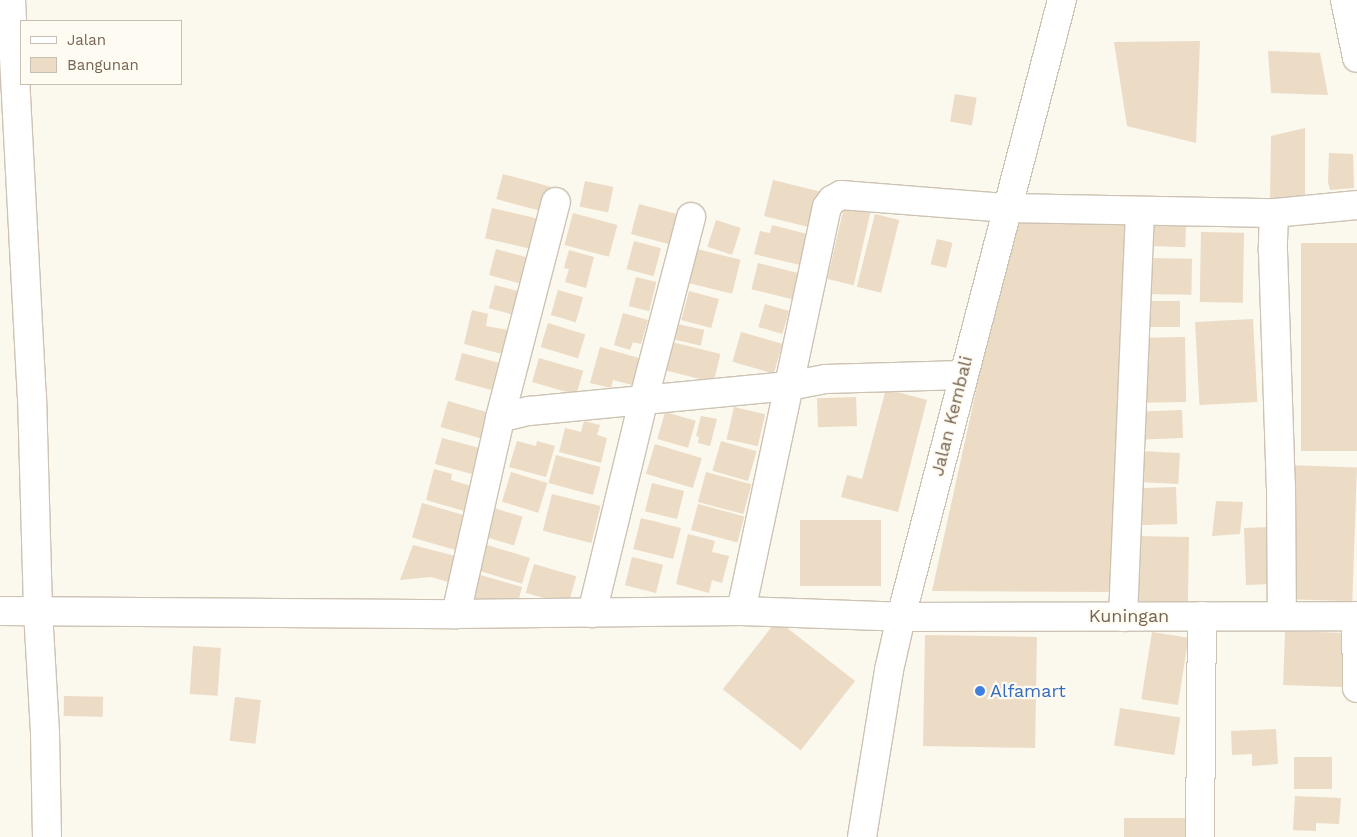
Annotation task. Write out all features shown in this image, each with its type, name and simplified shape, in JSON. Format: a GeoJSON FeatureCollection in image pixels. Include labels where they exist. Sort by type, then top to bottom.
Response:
{"type":"FeatureCollection","features":[{"type":"Feature","properties":{"kind":"street"},"geometry":{"type":"LineString","coordinates":[[11,0],[32,395],[38,611],[45,733],[47,837]]}},
{"type":"Feature","properties":{"kind":"street","name":"Jalan Kembali"},"geometry":{"type":"LineString","coordinates":[[862,837],[889,670],[901,617],[1062,0]]}},
{"type":"Feature","properties":{"kind":"street"},"geometry":{"type":"LineString","coordinates":[[1345,0],[1357,58]]}},
{"type":"Feature","properties":{"kind":"street"},"geometry":{"type":"LineString","coordinates":[[741,611],[827,207],[832,200],[841,195],[1007,208],[1274,213],[1357,205]]}},
{"type":"Feature","properties":{"kind":"street"},"geometry":{"type":"LineString","coordinates":[[456,614],[500,418],[556,202]]}},
{"type":"Feature","properties":{"kind":"street"},"geometry":{"type":"LineString","coordinates":[[1123,617],[1140,211]]}},
{"type":"Feature","properties":{"kind":"street"},"geometry":{"type":"LineString","coordinates":[[1274,213],[1273,251],[1281,486],[1282,615]]}},
{"type":"Feature","properties":{"kind":"street"},"geometry":{"type":"LineString","coordinates":[[592,613],[644,398],[691,217]]}},
{"type":"Feature","properties":{"kind":"street"},"geometry":{"type":"LineString","coordinates":[[500,418],[529,411],[644,398],[789,386],[825,378],[963,375]]}},
{"type":"Feature","properties":{"kind":"street","name":"Kuningan"},"geometry":{"type":"LineString","coordinates":[[0,611],[456,614],[741,611],[901,617],[1356,616]]}},
{"type":"Feature","properties":{"kind":"street"},"geometry":{"type":"LineString","coordinates":[[1200,837],[1202,616]]}},
{"type":"Feature","properties":{"kind":"street"},"geometry":{"type":"LineString","coordinates":[[1356,616],[1357,688]]}},
{"type":"Feature","properties":{"kind":"building"},"geometry":{"type":"Polygon","coordinates":[[[1200,41],[1196,143],[1127,126],[1114,42],[1200,41]]]}},
{"type":"Feature","properties":{"kind":"building"},"geometry":{"type":"Polygon","coordinates":[[[1268,51],[1320,53],[1328,95],[1271,93],[1268,51]]]}},
{"type":"Feature","properties":{"kind":"building"},"geometry":{"type":"Polygon","coordinates":[[[955,94],[977,98],[972,125],[950,122],[955,94]]]}},
{"type":"Feature","properties":{"kind":"building"},"geometry":{"type":"Polygon","coordinates":[[[1305,128],[1305,207],[1270,200],[1271,136],[1305,128]]]}},
{"type":"Feature","properties":{"kind":"building"},"geometry":{"type":"Polygon","coordinates":[[[1329,153],[1353,154],[1354,188],[1330,190],[1328,182],[1329,153]]]}},
{"type":"Feature","properties":{"kind":"building"},"geometry":{"type":"Polygon","coordinates":[[[503,174],[551,187],[545,212],[496,199],[503,174]]]}},
{"type":"Feature","properties":{"kind":"building"},"geometry":{"type":"Polygon","coordinates":[[[773,180],[821,192],[812,228],[764,216],[773,180]]]}},
{"type":"Feature","properties":{"kind":"building"},"geometry":{"type":"Polygon","coordinates":[[[585,181],[613,187],[608,212],[580,206],[585,181]]]}},
{"type":"Feature","properties":{"kind":"building"},"geometry":{"type":"Polygon","coordinates":[[[639,204],[679,215],[671,245],[631,234],[639,204]]]}},
{"type":"Feature","properties":{"kind":"building"},"geometry":{"type":"Polygon","coordinates":[[[844,207],[870,213],[854,285],[827,279],[844,207]]]}},
{"type":"Feature","properties":{"kind":"building"},"geometry":{"type":"Polygon","coordinates":[[[492,208],[542,219],[535,250],[485,238],[492,208]]]}},
{"type":"Feature","properties":{"kind":"building"},"geometry":{"type":"Polygon","coordinates":[[[573,213],[617,225],[609,257],[564,245],[573,213]]]}},
{"type":"Feature","properties":{"kind":"building"},"geometry":{"type":"Polygon","coordinates":[[[875,214],[899,220],[881,293],[857,287],[875,214]]]}},
{"type":"Feature","properties":{"kind":"building"},"geometry":{"type":"Polygon","coordinates":[[[1014,218],[1132,220],[1112,592],[932,591],[1014,218]]]}},
{"type":"Feature","properties":{"kind":"building"},"geometry":{"type":"Polygon","coordinates":[[[716,220],[741,228],[732,255],[707,247],[716,220]]]}},
{"type":"Feature","properties":{"kind":"building"},"geometry":{"type":"Polygon","coordinates":[[[1152,224],[1186,225],[1185,247],[1151,246],[1152,224]]]}},
{"type":"Feature","properties":{"kind":"building"},"geometry":{"type":"Polygon","coordinates":[[[772,225],[807,234],[800,265],[754,254],[760,231],[770,233],[772,225]]]}},
{"type":"Feature","properties":{"kind":"building"},"geometry":{"type":"Polygon","coordinates":[[[1201,232],[1244,233],[1243,303],[1200,302],[1201,232]]]}},
{"type":"Feature","properties":{"kind":"building"},"geometry":{"type":"Polygon","coordinates":[[[937,239],[953,243],[946,268],[931,264],[937,239]]]}},
{"type":"Feature","properties":{"kind":"building"},"geometry":{"type":"Polygon","coordinates":[[[634,241],[661,248],[654,276],[626,269],[634,241]]]}},
{"type":"Feature","properties":{"kind":"building"},"geometry":{"type":"Polygon","coordinates":[[[1301,243],[1357,243],[1357,451],[1301,451],[1301,243]]]}},
{"type":"Feature","properties":{"kind":"building"},"geometry":{"type":"Polygon","coordinates":[[[693,248],[741,260],[732,294],[685,282],[693,248]]]}},
{"type":"Feature","properties":{"kind":"building"},"geometry":{"type":"Polygon","coordinates":[[[496,249],[529,258],[522,284],[489,275],[496,249]]]}},
{"type":"Feature","properties":{"kind":"building"},"geometry":{"type":"Polygon","coordinates":[[[569,250],[594,257],[586,288],[565,282],[569,269],[564,268],[569,250]]]}},
{"type":"Feature","properties":{"kind":"building"},"geometry":{"type":"Polygon","coordinates":[[[1146,258],[1192,259],[1191,295],[1145,294],[1146,258]]]}},
{"type":"Feature","properties":{"kind":"building"},"geometry":{"type":"Polygon","coordinates":[[[758,263],[801,274],[794,300],[751,289],[758,263]]]}},
{"type":"Feature","properties":{"kind":"building"},"geometry":{"type":"Polygon","coordinates":[[[636,277],[656,282],[649,311],[629,306],[636,277]]]}},
{"type":"Feature","properties":{"kind":"building"},"geometry":{"type":"Polygon","coordinates":[[[495,285],[521,292],[515,315],[489,308],[495,285]]]}},
{"type":"Feature","properties":{"kind":"building"},"geometry":{"type":"Polygon","coordinates":[[[558,290],[583,297],[576,322],[551,315],[558,290]]]}},
{"type":"Feature","properties":{"kind":"building"},"geometry":{"type":"Polygon","coordinates":[[[689,291],[719,299],[711,328],[681,320],[689,291]]]}},
{"type":"Feature","properties":{"kind":"building"},"geometry":{"type":"Polygon","coordinates":[[[1146,301],[1180,301],[1180,327],[1146,327],[1146,301]]]}},
{"type":"Feature","properties":{"kind":"building"},"geometry":{"type":"Polygon","coordinates":[[[765,304],[789,311],[782,334],[758,327],[765,304]]]}},
{"type":"Feature","properties":{"kind":"building"},"geometry":{"type":"Polygon","coordinates":[[[472,310],[488,314],[486,326],[508,330],[502,354],[464,344],[472,310]]]}},
{"type":"Feature","properties":{"kind":"building"},"geometry":{"type":"Polygon","coordinates":[[[623,313],[648,320],[641,344],[633,342],[630,350],[614,345],[623,313]]]}},
{"type":"Feature","properties":{"kind":"building"},"geometry":{"type":"Polygon","coordinates":[[[1253,319],[1257,402],[1199,405],[1195,322],[1253,319]]]}},
{"type":"Feature","properties":{"kind":"building"},"geometry":{"type":"Polygon","coordinates":[[[548,323],[585,334],[578,358],[541,347],[548,323]]]}},
{"type":"Feature","properties":{"kind":"building"},"geometry":{"type":"Polygon","coordinates":[[[678,324],[704,330],[701,346],[674,340],[678,324]]]}},
{"type":"Feature","properties":{"kind":"building"},"geometry":{"type":"Polygon","coordinates":[[[741,332],[782,344],[774,374],[732,362],[741,332]]]}},
{"type":"Feature","properties":{"kind":"building"},"geometry":{"type":"Polygon","coordinates":[[[1185,337],[1186,402],[1143,403],[1142,338],[1185,337]]]}},
{"type":"Feature","properties":{"kind":"building"},"geometry":{"type":"Polygon","coordinates":[[[672,342],[721,354],[713,382],[665,370],[672,342]]]}},
{"type":"Feature","properties":{"kind":"building"},"geometry":{"type":"Polygon","coordinates":[[[600,347],[639,358],[632,385],[613,380],[611,388],[590,383],[600,347]]]}},
{"type":"Feature","properties":{"kind":"building"},"geometry":{"type":"Polygon","coordinates":[[[462,353],[499,363],[491,390],[455,380],[462,353]]]}},
{"type":"Feature","properties":{"kind":"building"},"geometry":{"type":"Polygon","coordinates":[[[539,358],[583,371],[576,395],[532,382],[539,358]]]}},
{"type":"Feature","properties":{"kind":"building"},"geometry":{"type":"Polygon","coordinates":[[[886,389],[927,400],[898,512],[841,497],[847,475],[862,479],[886,389]]]}},
{"type":"Feature","properties":{"kind":"building"},"geometry":{"type":"Polygon","coordinates":[[[856,397],[857,426],[818,427],[817,398],[856,397]]]}},
{"type":"Feature","properties":{"kind":"building"},"geometry":{"type":"Polygon","coordinates":[[[448,401],[490,413],[483,439],[441,427],[448,401]]]}},
{"type":"Feature","properties":{"kind":"building"},"geometry":{"type":"Polygon","coordinates":[[[734,407],[765,414],[758,446],[727,439],[734,407]]]}},
{"type":"Feature","properties":{"kind":"building"},"geometry":{"type":"Polygon","coordinates":[[[1182,410],[1183,438],[1143,439],[1142,411],[1182,410]]]}},
{"type":"Feature","properties":{"kind":"building"},"geometry":{"type":"Polygon","coordinates":[[[665,412],[696,421],[688,448],[657,439],[665,412]]]}},
{"type":"Feature","properties":{"kind":"building"},"geometry":{"type":"Polygon","coordinates":[[[701,416],[717,419],[710,446],[698,443],[699,437],[696,436],[701,416]]]}},
{"type":"Feature","properties":{"kind":"building"},"geometry":{"type":"Polygon","coordinates":[[[584,421],[600,425],[597,435],[607,438],[601,463],[559,452],[565,428],[581,432],[584,421]]]}},
{"type":"Feature","properties":{"kind":"building"},"geometry":{"type":"Polygon","coordinates":[[[442,438],[479,448],[472,474],[435,464],[442,438]]]}},
{"type":"Feature","properties":{"kind":"building"},"geometry":{"type":"Polygon","coordinates":[[[517,441],[536,446],[537,441],[555,446],[546,477],[509,467],[517,441]]]}},
{"type":"Feature","properties":{"kind":"building"},"geometry":{"type":"Polygon","coordinates":[[[721,441],[757,451],[748,481],[712,471],[721,441]]]}},
{"type":"Feature","properties":{"kind":"building"},"geometry":{"type":"Polygon","coordinates":[[[655,444],[702,458],[693,488],[646,474],[655,444]]]}},
{"type":"Feature","properties":{"kind":"building"},"geometry":{"type":"Polygon","coordinates":[[[1141,451],[1180,453],[1178,484],[1139,482],[1141,451]]]}},
{"type":"Feature","properties":{"kind":"building"},"geometry":{"type":"Polygon","coordinates":[[[556,455],[600,467],[593,495],[548,483],[556,455]]]}},
{"type":"Feature","properties":{"kind":"building"},"geometry":{"type":"Polygon","coordinates":[[[1287,465],[1357,467],[1352,601],[1282,599],[1287,465]]]}},
{"type":"Feature","properties":{"kind":"building"},"geometry":{"type":"Polygon","coordinates":[[[434,469],[452,474],[451,480],[471,486],[464,511],[426,500],[434,469]]]}},
{"type":"Feature","properties":{"kind":"building"},"geometry":{"type":"Polygon","coordinates":[[[511,472],[547,483],[538,513],[502,502],[511,472]]]}},
{"type":"Feature","properties":{"kind":"building"},"geometry":{"type":"Polygon","coordinates":[[[706,472],[751,484],[743,514],[698,502],[706,472]]]}},
{"type":"Feature","properties":{"kind":"building"},"geometry":{"type":"Polygon","coordinates":[[[652,483],[684,491],[677,519],[645,511],[652,483]]]}},
{"type":"Feature","properties":{"kind":"building"},"geometry":{"type":"Polygon","coordinates":[[[1176,487],[1177,524],[1138,525],[1137,488],[1176,487]]]}},
{"type":"Feature","properties":{"kind":"building"},"geometry":{"type":"Polygon","coordinates":[[[552,494],[601,506],[591,543],[543,531],[552,494]]]}},
{"type":"Feature","properties":{"kind":"building"},"geometry":{"type":"Polygon","coordinates":[[[1216,501],[1243,502],[1240,534],[1212,536],[1216,501]]]}},
{"type":"Feature","properties":{"kind":"building"},"geometry":{"type":"Polygon","coordinates":[[[422,503],[465,515],[455,550],[412,538],[422,503]]]}},
{"type":"Feature","properties":{"kind":"building"},"geometry":{"type":"Polygon","coordinates":[[[698,504],[744,516],[737,543],[691,530],[698,504]]]}},
{"type":"Feature","properties":{"kind":"building"},"geometry":{"type":"Polygon","coordinates":[[[494,508],[523,517],[514,545],[485,537],[494,508]]]}},
{"type":"Feature","properties":{"kind":"building"},"geometry":{"type":"Polygon","coordinates":[[[641,518],[681,528],[673,559],[633,549],[641,518]]]}},
{"type":"Feature","properties":{"kind":"building"},"geometry":{"type":"Polygon","coordinates":[[[800,520],[881,520],[881,586],[800,586],[800,520]]]}},
{"type":"Feature","properties":{"kind":"building"},"geometry":{"type":"Polygon","coordinates":[[[1273,527],[1275,584],[1246,585],[1244,528],[1273,527]]]}},
{"type":"Feature","properties":{"kind":"building"},"geometry":{"type":"Polygon","coordinates":[[[688,534],[715,541],[712,552],[729,556],[722,583],[712,580],[709,593],[676,584],[688,534]]]}},
{"type":"Feature","properties":{"kind":"building"},"geometry":{"type":"Polygon","coordinates":[[[1135,536],[1189,537],[1188,602],[1134,601],[1135,536]]]}},
{"type":"Feature","properties":{"kind":"building"},"geometry":{"type":"Polygon","coordinates":[[[484,544],[530,558],[522,584],[476,570],[484,544]]]}},
{"type":"Feature","properties":{"kind":"building"},"geometry":{"type":"Polygon","coordinates":[[[413,545],[455,556],[448,582],[431,577],[400,580],[413,545]]]}},
{"type":"Feature","properties":{"kind":"building"},"geometry":{"type":"Polygon","coordinates":[[[632,557],[663,565],[656,593],[625,585],[632,557]]]}},
{"type":"Feature","properties":{"kind":"building"},"geometry":{"type":"Polygon","coordinates":[[[534,564],[576,576],[568,605],[526,593],[534,564]]]}},
{"type":"Feature","properties":{"kind":"building"},"geometry":{"type":"Polygon","coordinates":[[[477,574],[522,587],[516,610],[470,597],[477,574]]]}},
{"type":"Feature","properties":{"kind":"building"},"geometry":{"type":"Polygon","coordinates":[[[777,620],[855,681],[801,750],[723,689],[777,620]]]}},
{"type":"Feature","properties":{"kind":"building"},"geometry":{"type":"Polygon","coordinates":[[[1285,631],[1345,633],[1343,687],[1283,685],[1285,631]]]}},
{"type":"Feature","properties":{"kind":"building"},"geometry":{"type":"Polygon","coordinates":[[[1152,632],[1189,638],[1178,705],[1141,699],[1152,632]]]}},
{"type":"Feature","properties":{"kind":"building","name":"Alfamart"},"geometry":{"type":"Polygon","coordinates":[[[925,635],[1037,637],[1035,748],[923,746],[925,635]]]}},
{"type":"Feature","properties":{"kind":"building"},"geometry":{"type":"Polygon","coordinates":[[[193,646],[221,648],[218,696],[190,694],[193,646]]]}},
{"type":"Feature","properties":{"kind":"building"},"geometry":{"type":"Polygon","coordinates":[[[64,696],[103,697],[103,717],[64,716],[64,696]]]}},
{"type":"Feature","properties":{"kind":"building"},"geometry":{"type":"Polygon","coordinates":[[[235,697],[261,700],[255,744],[230,741],[235,697]]]}},
{"type":"Feature","properties":{"kind":"building"},"geometry":{"type":"Polygon","coordinates":[[[1120,708],[1180,718],[1174,755],[1114,746],[1120,708]]]}},
{"type":"Feature","properties":{"kind":"building"},"geometry":{"type":"Polygon","coordinates":[[[1276,729],[1278,764],[1252,766],[1252,754],[1232,755],[1231,731],[1276,729]]]}},
{"type":"Feature","properties":{"kind":"building"},"geometry":{"type":"Polygon","coordinates":[[[1294,757],[1332,757],[1332,789],[1294,789],[1294,757]]]}},
{"type":"Feature","properties":{"kind":"building"},"geometry":{"type":"Polygon","coordinates":[[[1295,796],[1341,798],[1339,824],[1316,823],[1316,831],[1293,830],[1295,796]]]}},
{"type":"Feature","properties":{"kind":"building"},"geometry":{"type":"Polygon","coordinates":[[[1124,818],[1185,818],[1185,837],[1124,837],[1124,818]]]}},
{"type":"Feature","properties":{"kind":"place","name":"Alfamart"},"geometry":{"type":"Point","coordinates":[980,691]}}]}
